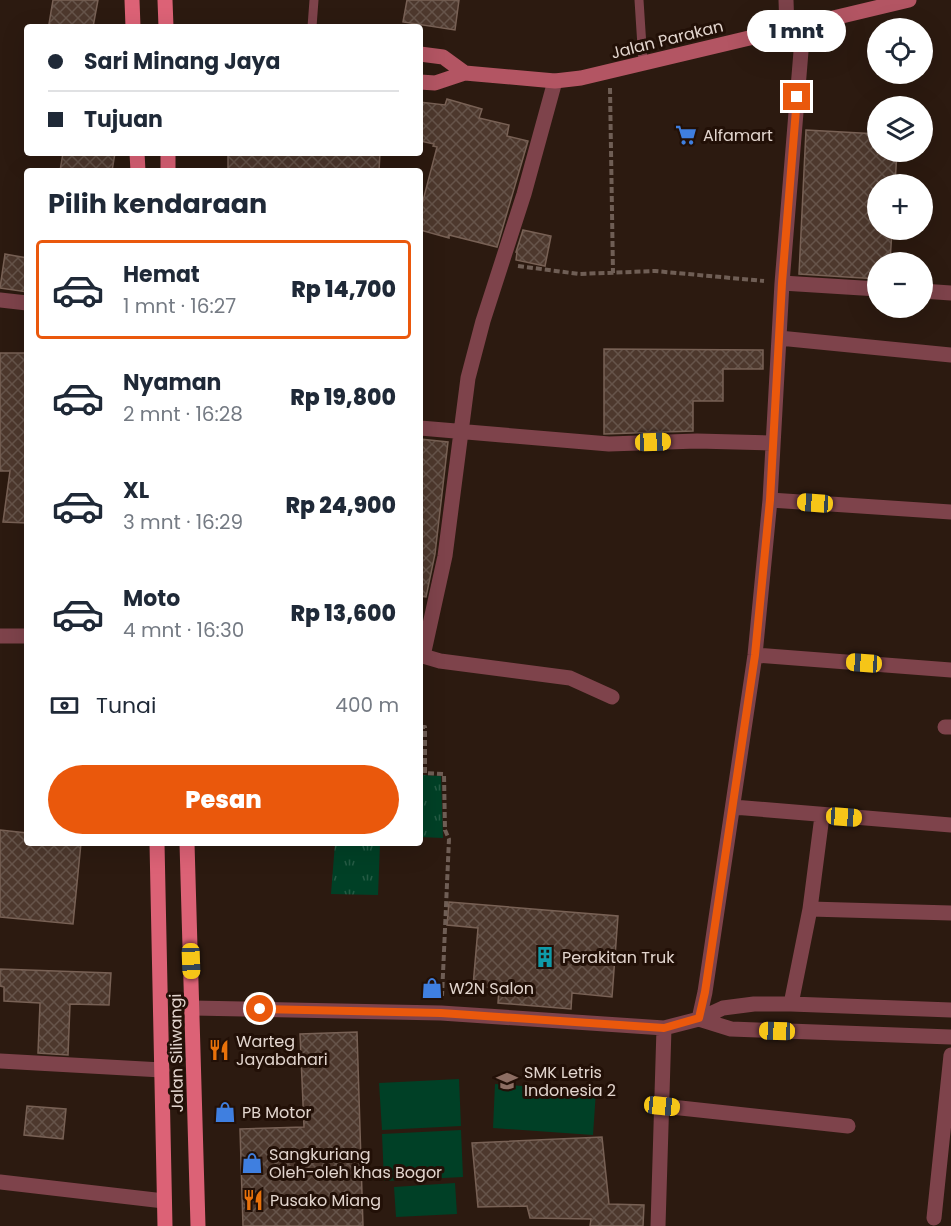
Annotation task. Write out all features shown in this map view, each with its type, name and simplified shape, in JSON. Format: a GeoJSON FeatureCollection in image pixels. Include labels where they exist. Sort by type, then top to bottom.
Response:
{"type":"FeatureCollection","features":[{"type":"Feature","properties":{"kind":"main road"},"geometry":{"type":"LineString","coordinates":[[132,0],[133,24]]}},
{"type":"Feature","properties":{"kind":"main road"},"geometry":{"type":"LineString","coordinates":[[165,0],[166,24]]}},
{"type":"Feature","properties":{"kind":"main road","name":"Jalan Siliwangi"},"geometry":{"type":"LineString","coordinates":[[157,846],[165,1226]]}},
{"type":"Feature","properties":{"kind":"main road","name":"Jalan Siliwangi"},"geometry":{"type":"LineString","coordinates":[[187,846],[198,1226]]}},
{"type":"Feature","properties":{"kind":"street"},"geometry":{"type":"LineString","coordinates":[[786,0],[787,30]]}},
{"type":"Feature","properties":{"kind":"street","name":"Jalan Parakan"},"geometry":{"type":"LineString","coordinates":[[423,82],[435,83],[465,72],[555,81],[610,72],[643,62],[752,36],[803,27],[909,0]]}},
{"type":"Feature","properties":{"kind":"street"},"geometry":{"type":"LineString","coordinates":[[699,1018],[705,992],[755,655],[770,500],[782,283],[803,27]]}},
{"type":"Feature","properties":{"kind":"street","name":"Jalan Parakan"},"geometry":{"type":"LineString","coordinates":[[423,54],[443,57],[465,72]]}},
{"type":"Feature","properties":{"kind":"street"},"geometry":{"type":"LineString","coordinates":[[423,648],[445,556],[460,431],[474,352],[528,184],[555,81]]}},
{"type":"Feature","properties":{"kind":"street"},"geometry":{"type":"LineString","coordinates":[[782,283],[867,288]]}},
{"type":"Feature","properties":{"kind":"street"},"geometry":{"type":"LineString","coordinates":[[933,292],[951,293]]}},
{"type":"Feature","properties":{"kind":"street"},"geometry":{"type":"LineString","coordinates":[[0,300],[24,303]]}},
{"type":"Feature","properties":{"kind":"street"},"geometry":{"type":"LineString","coordinates":[[779,338],[951,355]]}},
{"type":"Feature","properties":{"kind":"street"},"geometry":{"type":"LineString","coordinates":[[423,428],[609,444],[697,441],[773,443]]}},
{"type":"Feature","properties":{"kind":"street"},"geometry":{"type":"LineString","coordinates":[[770,500],[951,512]]}},
{"type":"Feature","properties":{"kind":"street"},"geometry":{"type":"LineString","coordinates":[[0,636],[24,636]]}},
{"type":"Feature","properties":{"kind":"street"},"geometry":{"type":"LineString","coordinates":[[755,655],[951,669]]}},
{"type":"Feature","properties":{"kind":"street"},"geometry":{"type":"LineString","coordinates":[[423,657],[440,661],[570,678],[612,697]]}},
{"type":"Feature","properties":{"kind":"street"},"geometry":{"type":"LineString","coordinates":[[733,807],[951,825]]}},
{"type":"Feature","properties":{"kind":"street"},"geometry":{"type":"LineString","coordinates":[[791,1004],[810,909],[822,816]]}},
{"type":"Feature","properties":{"kind":"street"},"geometry":{"type":"LineString","coordinates":[[810,909],[951,913]]}},
{"type":"Feature","properties":{"kind":"street"},"geometry":{"type":"LineString","coordinates":[[193,1008],[441,1013],[664,1028],[723,1008],[754,1004],[951,1010]]}},
{"type":"Feature","properties":{"kind":"street"},"geometry":{"type":"LineString","coordinates":[[699,1018],[731,1029],[951,1036]]}},
{"type":"Feature","properties":{"kind":"street"},"geometry":{"type":"LineString","coordinates":[[657,1226],[664,1028]]}},
{"type":"Feature","properties":{"kind":"street"},"geometry":{"type":"LineString","coordinates":[[934,1218],[951,1055]]}},
{"type":"Feature","properties":{"kind":"street"},"geometry":{"type":"LineString","coordinates":[[0,1061],[162,1070]]}},
{"type":"Feature","properties":{"kind":"street"},"geometry":{"type":"LineString","coordinates":[[662,1106],[848,1126]]}},
{"type":"Feature","properties":{"kind":"street"},"geometry":{"type":"LineString","coordinates":[[0,1182],[164,1201]]}},
{"type":"Feature","properties":{"kind":"lane"},"geometry":{"type":"LineString","coordinates":[[312,24],[314,0]]}},
{"type":"Feature","properties":{"kind":"lane"},"geometry":{"type":"LineString","coordinates":[[639,0],[643,62]]}},
{"type":"Feature","properties":{"kind":"path"},"geometry":{"type":"LineString","coordinates":[[610,72],[613,273]]}},
{"type":"Feature","properties":{"kind":"path"},"geometry":{"type":"LineString","coordinates":[[502,264],[579,274],[655,272],[782,283]]}},
{"type":"Feature","properties":{"kind":"path"},"geometry":{"type":"LineString","coordinates":[[423,727],[425,727],[425,772],[444,774],[445,830],[450,839],[441,1013]]}},
{"type":"Feature","properties":{"kind":"green space"},"geometry":{"type":"Polygon","coordinates":[[[423,775],[441,776],[443,838],[423,837],[423,775]]]}},
{"type":"Feature","properties":{"kind":"green space"},"geometry":{"type":"Polygon","coordinates":[[[335,846],[380,846],[378,895],[331,894],[335,846]]]}},
{"type":"Feature","properties":{"kind":"green space"},"geometry":{"type":"Polygon","coordinates":[[[459,1079],[461,1126],[382,1130],[379,1083],[459,1079]]]}},
{"type":"Feature","properties":{"kind":"green space"},"geometry":{"type":"Polygon","coordinates":[[[495,1084],[596,1091],[593,1135],[493,1128],[495,1084]]]}},
{"type":"Feature","properties":{"kind":"green space"},"geometry":{"type":"Polygon","coordinates":[[[461,1130],[463,1177],[384,1181],[382,1134],[461,1130]]]}},
{"type":"Feature","properties":{"kind":"green space"},"geometry":{"type":"Polygon","coordinates":[[[455,1183],[457,1214],[396,1217],[394,1187],[455,1183]]]}},
{"type":"Feature","properties":{"kind":"building"},"geometry":{"type":"Polygon","coordinates":[[[53,0],[98,0],[94,24],[49,24],[53,0]]]}},
{"type":"Feature","properties":{"kind":"building"},"geometry":{"type":"Polygon","coordinates":[[[407,0],[459,0],[455,30],[403,22],[407,0]]]}},
{"type":"Feature","properties":{"kind":"building"},"geometry":{"type":"Polygon","coordinates":[[[447,99],[482,109],[479,118],[509,125],[507,136],[528,141],[497,247],[423,231],[423,201],[437,147],[423,142],[423,102],[445,105],[447,99]]]}},
{"type":"Feature","properties":{"kind":"building"},"geometry":{"type":"Polygon","coordinates":[[[806,130],[867,133],[867,162],[896,162],[896,174],[867,174],[867,240],[891,240],[891,252],[867,252],[867,278],[799,274],[806,130]]]}},
{"type":"Feature","properties":{"kind":"building"},"geometry":{"type":"Polygon","coordinates":[[[62,156],[114,156],[112,168],[60,168],[62,156]]]}},
{"type":"Feature","properties":{"kind":"building"},"geometry":{"type":"Polygon","coordinates":[[[228,156],[380,156],[379,168],[228,168],[228,156]]]}},
{"type":"Feature","properties":{"kind":"building"},"geometry":{"type":"Polygon","coordinates":[[[523,230],[551,236],[545,266],[516,260],[516,252],[523,230]]]}},
{"type":"Feature","properties":{"kind":"building"},"geometry":{"type":"Polygon","coordinates":[[[5,254],[24,257],[24,292],[0,288],[5,254]]]}},
{"type":"Feature","properties":{"kind":"building"},"geometry":{"type":"Polygon","coordinates":[[[604,349],[763,350],[763,369],[723,369],[723,401],[693,401],[693,431],[604,434],[604,349]]]}},
{"type":"Feature","properties":{"kind":"building"},"geometry":{"type":"Polygon","coordinates":[[[0,353],[24,353],[24,523],[3,522],[10,471],[0,471],[0,353]]]}},
{"type":"Feature","properties":{"kind":"building"},"geometry":{"type":"Polygon","coordinates":[[[423,439],[448,442],[435,554],[426,597],[423,596],[423,439]]]}},
{"type":"Feature","properties":{"kind":"building"},"geometry":{"type":"Polygon","coordinates":[[[0,830],[24,833],[24,846],[81,846],[73,924],[0,917],[0,830]]]}},
{"type":"Feature","properties":{"kind":"building","name":"Perakitan Truk"},"geometry":{"type":"Polygon","coordinates":[[[449,902],[618,916],[612,997],[572,993],[571,1009],[498,1003],[499,988],[473,986],[478,928],[447,925],[449,902]]]}},
{"type":"Feature","properties":{"kind":"building"},"geometry":{"type":"Polygon","coordinates":[[[0,969],[111,973],[109,1005],[70,1004],[68,1055],[38,1053],[40,1003],[4,1001],[4,987],[0,986],[0,969]]]}},
{"type":"Feature","properties":{"kind":"building"},"geometry":{"type":"Polygon","coordinates":[[[357,1032],[363,1226],[243,1226],[240,1129],[304,1127],[300,1034],[357,1032]]]}},
{"type":"Feature","properties":{"kind":"building"},"geometry":{"type":"Polygon","coordinates":[[[27,1106],[66,1109],[63,1139],[24,1135],[27,1106]]]}},
{"type":"Feature","properties":{"kind":"building"},"geometry":{"type":"Polygon","coordinates":[[[602,1137],[609,1204],[644,1205],[643,1226],[590,1226],[591,1219],[530,1218],[527,1206],[478,1207],[472,1143],[602,1137]]]}},
{"type":"Feature","properties":{"kind":"place","name":"Alfamart"},"geometry":{"type":"Point","coordinates":[686,135]}},
{"type":"Feature","properties":{"kind":"place","name":"Perakitan Truk"},"geometry":{"type":"Point","coordinates":[545,957]}},
{"type":"Feature","properties":{"kind":"place","name":"W2N Salon"},"geometry":{"type":"Point","coordinates":[432,988]}},
{"type":"Feature","properties":{"kind":"place","name":"Warteg Jayabahari"},"geometry":{"type":"Point","coordinates":[219,1050]}},
{"type":"Feature","properties":{"kind":"place","name":"SMK Letris Indonesia 2"},"geometry":{"type":"Point","coordinates":[507,1081]}},
{"type":"Feature","properties":{"kind":"place","name":"PB Motor"},"geometry":{"type":"Point","coordinates":[225,1112]}},
{"type":"Feature","properties":{"kind":"place","name":"Sangkuriang Oleh-oleh khas Bogor"},"geometry":{"type":"Point","coordinates":[252,1163]}},
{"type":"Feature","properties":{"kind":"place","name":"Pusako Miang"},"geometry":{"type":"Point","coordinates":[253,1200]}},
{"type":"Feature","properties":{"kind":"route"},"geometry":{"type":"LineString","coordinates":[[260,1009],[441,1013],[664,1028],[699,1018],[705,992],[755,655],[770,500],[782,283],[797,97]]}}]}
